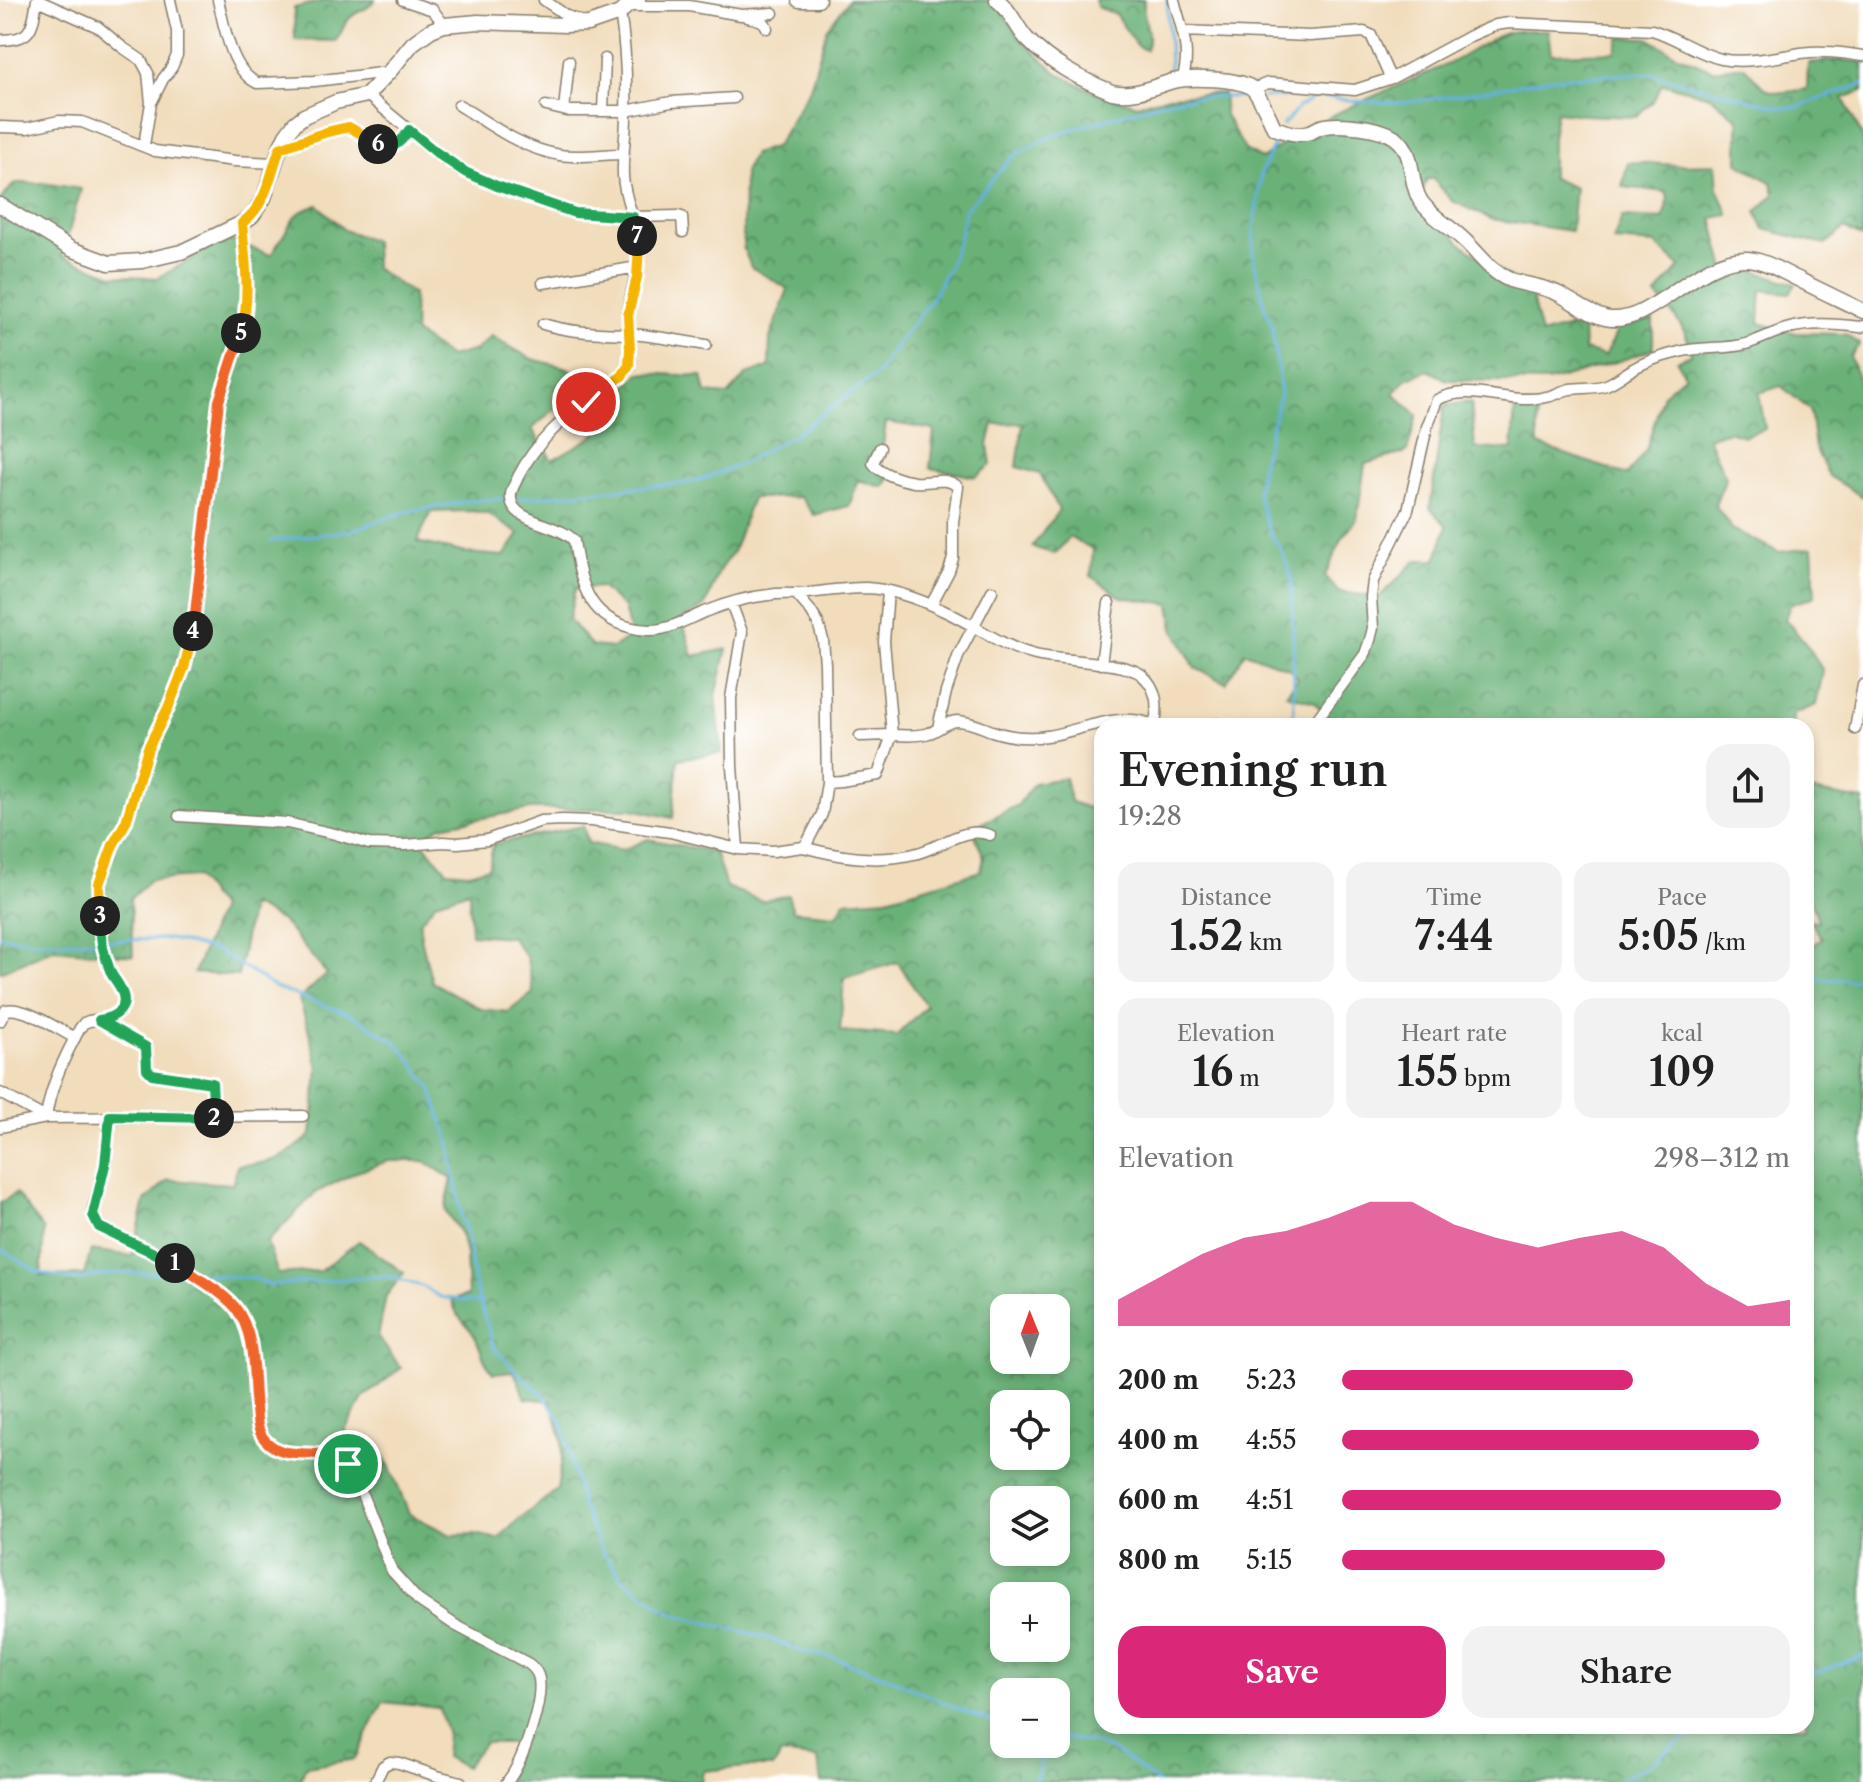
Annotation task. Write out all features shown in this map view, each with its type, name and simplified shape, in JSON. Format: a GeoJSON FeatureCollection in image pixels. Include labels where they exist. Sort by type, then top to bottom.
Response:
{"type":"FeatureCollection","features":[{"type":"Feature","properties":{"kind":"street"},"geometry":{"type":"LineString","coordinates":[[0,40],[21,38],[26,34],[32,25],[37,0],[98,27],[138,56],[148,73],[151,103],[144,145]]}},
{"type":"Feature","properties":{"kind":"street"},"geometry":{"type":"LineString","coordinates":[[151,103],[177,55],[177,31],[170,0]]}},
{"type":"Feature","properties":{"kind":"street"},"geometry":{"type":"LineString","coordinates":[[218,0],[230,45],[242,72],[257,83],[315,81],[389,72]]}},
{"type":"Feature","properties":{"kind":"street"},"geometry":{"type":"LineString","coordinates":[[403,0],[433,10],[444,25]]}},
{"type":"Feature","properties":{"kind":"street"},"geometry":{"type":"LineString","coordinates":[[544,0],[567,16],[588,24]]}},
{"type":"Feature","properties":{"kind":"street"},"geometry":{"type":"LineString","coordinates":[[799,0],[818,0]]}},
{"type":"Feature","properties":{"kind":"street"},"geometry":{"type":"LineString","coordinates":[[997,0],[1012,16],[1024,37],[1051,62],[1098,86],[1122,94],[1179,80],[1238,81],[1253,89],[1274,128],[1290,134],[1309,133],[1321,127],[1362,127],[1398,139],[1407,153],[1418,198],[1490,269],[1509,279],[1554,292],[1605,318],[1634,316],[1713,267],[1748,259],[1766,264],[1863,311]]}},
{"type":"Feature","properties":{"kind":"street"},"geometry":{"type":"LineString","coordinates":[[1174,0],[1187,59],[1179,80]]}},
{"type":"Feature","properties":{"kind":"street"},"geometry":{"type":"LineString","coordinates":[[629,6],[624,38],[624,186],[639,247],[638,267],[628,309],[629,365],[622,376],[575,410],[545,437],[527,461],[511,497],[516,510],[572,537],[582,585],[591,603],[604,616],[629,627],[661,630],[731,603],[769,595],[869,588],[911,597],[931,605],[1014,649],[1037,656],[1138,672],[1155,693],[1156,718]]}},
{"type":"Feature","properties":{"kind":"street"},"geometry":{"type":"LineString","coordinates":[[0,205],[71,249],[109,263],[142,261],[181,252],[252,216],[264,198],[280,148],[295,123],[336,102],[367,95],[413,43],[444,25],[478,22],[588,24],[629,6],[689,6],[761,20],[767,28]]}},
{"type":"Feature","properties":{"kind":"street"},"geometry":{"type":"LineString","coordinates":[[741,15],[773,13]]}},
{"type":"Feature","properties":{"kind":"street"},"geometry":{"type":"LineString","coordinates":[[1253,89],[1268,83],[1355,90],[1392,78],[1470,36],[1509,23],[1652,30],[1694,50],[1723,59],[1779,59],[1818,52],[1863,56]]}},
{"type":"Feature","properties":{"kind":"street"},"geometry":{"type":"LineString","coordinates":[[1182,31],[1310,36],[1364,32],[1371,35],[1392,78]]}},
{"type":"Feature","properties":{"kind":"street"},"geometry":{"type":"LineString","coordinates":[[603,111],[605,59]]}},
{"type":"Feature","properties":{"kind":"street"},"geometry":{"type":"LineString","coordinates":[[564,110],[569,61]]}},
{"type":"Feature","properties":{"kind":"street"},"geometry":{"type":"LineString","coordinates":[[367,95],[437,153],[465,172],[497,186],[575,213],[682,217],[683,232]]}},
{"type":"Feature","properties":{"kind":"street"},"geometry":{"type":"LineString","coordinates":[[546,106],[564,110],[626,111],[671,102],[734,98]]}},
{"type":"Feature","properties":{"kind":"street"},"geometry":{"type":"LineString","coordinates":[[459,105],[505,135],[562,156],[624,154]]}},
{"type":"Feature","properties":{"kind":"street"},"geometry":{"type":"LineString","coordinates":[[0,127],[27,128],[59,121],[82,122],[155,151],[274,163]]}},
{"type":"Feature","properties":{"kind":"street"},"geometry":{"type":"LineString","coordinates":[[280,148],[349,127],[382,146],[391,146],[399,144],[409,130]]}},
{"type":"Feature","properties":{"kind":"street"},"geometry":{"type":"LineString","coordinates":[[46,1118],[62,1063],[84,1023],[108,1018],[123,1006],[122,991],[111,973],[102,942],[99,884],[113,845],[126,822],[148,748],[171,701],[190,648],[219,401],[246,312],[242,223]]}},
{"type":"Feature","properties":{"kind":"street"},"geometry":{"type":"LineString","coordinates":[[543,283],[638,267]]}},
{"type":"Feature","properties":{"kind":"street"},"geometry":{"type":"LineString","coordinates":[[543,324],[563,330],[630,334],[706,345]]}},
{"type":"Feature","properties":{"kind":"street"},"geometry":{"type":"LineString","coordinates":[[1318,718],[1360,661],[1370,640],[1373,581],[1408,510],[1423,441],[1437,400],[1461,393],[1504,398],[1549,397],[1565,390],[1607,385],[1643,365],[1681,351],[1745,345],[1787,328],[1806,325],[1863,326]]}},
{"type":"Feature","properties":{"kind":"street"},"geometry":{"type":"LineString","coordinates":[[880,448],[873,463],[881,471],[916,482],[942,480],[958,487],[953,522],[953,558],[931,605]]}},
{"type":"Feature","properties":{"kind":"street"},"geometry":{"type":"LineString","coordinates":[[938,728],[951,674],[992,591]]}},
{"type":"Feature","properties":{"kind":"street"},"geometry":{"type":"LineString","coordinates":[[827,782],[878,775],[892,735],[884,641],[888,592]]}},
{"type":"Feature","properties":{"kind":"street"},"geometry":{"type":"LineString","coordinates":[[796,594],[818,623],[825,664],[827,782],[822,814],[803,847]]}},
{"type":"Feature","properties":{"kind":"street"},"geometry":{"type":"LineString","coordinates":[[731,603],[742,632],[731,698],[738,849]]}},
{"type":"Feature","properties":{"kind":"street"},"geometry":{"type":"LineString","coordinates":[[1101,664],[1109,603]]}},
{"type":"Feature","properties":{"kind":"street"},"geometry":{"type":"LineString","coordinates":[[1855,729],[1863,685]]}},
{"type":"Feature","properties":{"kind":"street"},"geometry":{"type":"LineString","coordinates":[[860,736],[922,735],[959,721],[1009,736],[1034,738],[1094,726]]}},
{"type":"Feature","properties":{"kind":"street"},"geometry":{"type":"LineString","coordinates":[[179,816],[287,823],[369,844],[405,845],[487,840],[541,821],[591,821],[670,832],[738,849],[773,851],[803,847],[850,858],[915,854],[971,833],[990,835]]}},
{"type":"Feature","properties":{"kind":"street"},"geometry":{"type":"LineString","coordinates":[[0,1021],[6,1010],[14,1009],[75,1038]]}},
{"type":"Feature","properties":{"kind":"street"},"geometry":{"type":"LineString","coordinates":[[99,1020],[146,1047],[147,1069],[152,1074],[212,1083],[214,1118]]}},
{"type":"Feature","properties":{"kind":"street"},"geometry":{"type":"LineString","coordinates":[[0,1093],[46,1118]]}},
{"type":"Feature","properties":{"kind":"street"},"geometry":{"type":"LineString","coordinates":[[110,1116],[105,1165],[93,1209],[94,1220],[99,1227],[186,1268],[219,1291],[236,1308],[252,1350],[257,1426],[267,1443],[289,1453],[342,1458],[353,1471],[392,1571],[418,1600],[455,1625],[535,1669],[540,1683],[533,1721],[519,1765],[507,1782]]}},
{"type":"Feature","properties":{"kind":"street"},"geometry":{"type":"LineString","coordinates":[[0,1127],[46,1118],[303,1116]]}},
{"type":"Feature","properties":{"kind":"street"},"geometry":{"type":"LineString","coordinates":[[375,1782],[383,1766],[390,1762],[461,1782]]}},
{"type":"Feature","properties":{"kind":"green space"},"geometry":{"type":"Polygon","coordinates":[[[327,0],[375,0],[349,19],[335,41],[295,40],[294,8],[327,0]]]}},
{"type":"Feature","properties":{"kind":"green space"},"geometry":{"type":"Polygon","coordinates":[[[849,0],[986,0],[998,5],[1020,38],[1057,73],[1092,91],[1137,105],[1169,96],[1223,93],[1225,115],[1245,150],[1262,159],[1328,118],[1446,65],[1498,36],[1516,31],[1548,30],[1551,54],[1615,52],[1620,37],[1648,38],[1677,55],[1713,70],[1744,66],[1765,88],[1777,92],[1807,89],[1808,63],[1840,60],[1863,62],[1863,91],[1843,98],[1863,138],[1863,238],[1844,228],[1825,245],[1764,229],[1756,212],[1774,195],[1772,183],[1738,163],[1738,119],[1710,96],[1662,84],[1653,101],[1635,117],[1556,112],[1552,138],[1552,178],[1575,188],[1571,231],[1491,219],[1452,201],[1433,179],[1427,179],[1422,193],[1459,242],[1524,288],[1532,298],[1541,335],[1572,326],[1583,328],[1584,350],[1605,356],[1619,327],[1653,320],[1653,349],[1548,382],[1447,380],[1428,370],[1406,379],[1394,393],[1417,415],[1407,452],[1365,464],[1357,519],[1342,539],[1325,576],[1338,592],[1379,597],[1417,560],[1436,560],[1447,526],[1430,508],[1444,406],[1471,402],[1475,448],[1512,450],[1515,404],[1537,406],[1538,445],[1627,475],[1646,450],[1663,394],[1685,375],[1677,361],[1691,354],[1683,329],[1656,295],[1680,267],[1655,244],[1613,241],[1622,217],[1663,219],[1668,199],[1666,192],[1622,187],[1628,162],[1716,164],[1718,188],[1729,215],[1712,218],[1725,270],[1755,271],[1796,284],[1790,293],[1761,290],[1759,323],[1796,333],[1845,334],[1860,344],[1850,356],[1863,393],[1863,497],[1829,476],[1815,448],[1810,410],[1781,386],[1759,393],[1765,429],[1744,436],[1728,431],[1708,438],[1726,478],[1715,505],[1732,529],[1778,552],[1812,548],[1815,596],[1790,605],[1785,619],[1810,649],[1823,671],[1816,705],[1792,715],[1793,718],[1329,718],[1314,702],[1286,694],[1298,678],[1290,669],[1245,652],[1226,683],[1195,668],[1174,629],[1170,604],[1121,597],[1091,576],[1093,549],[1069,537],[1055,554],[1032,547],[1059,510],[1040,474],[1017,467],[1023,423],[993,424],[988,445],[991,465],[975,477],[930,468],[934,430],[886,422],[880,469],[892,475],[883,487],[858,480],[849,506],[814,515],[800,497],[752,498],[733,552],[720,569],[705,606],[682,619],[693,656],[727,649],[716,696],[722,753],[678,759],[673,818],[632,809],[530,809],[441,826],[420,840],[447,871],[469,873],[489,867],[493,844],[583,826],[588,843],[623,850],[648,839],[715,852],[726,887],[762,901],[788,895],[793,911],[837,915],[845,901],[887,898],[981,871],[984,857],[972,828],[1018,805],[1034,783],[1065,778],[1071,802],[1094,809],[1094,1734],[1814,1734],[1814,944],[1822,938],[1814,927],[1814,921],[1818,921],[1814,909],[1814,791],[1863,800],[1863,1782],[821,1782],[818,1759],[781,1754],[774,1767],[703,1771],[701,1782],[508,1782],[513,1743],[484,1743],[465,1767],[445,1757],[447,1735],[439,1708],[383,1702],[355,1759],[306,1767],[299,1782],[0,1782],[0,1203],[16,1193],[44,1230],[41,1276],[84,1275],[91,1250],[132,1256],[145,1201],[168,1180],[232,1184],[238,1165],[270,1161],[294,1149],[311,1135],[318,1068],[299,999],[327,974],[282,921],[251,905],[238,976],[194,973],[220,908],[196,877],[150,880],[130,899],[133,956],[53,949],[0,972],[0,200],[15,183],[42,183],[81,189],[62,256],[113,275],[158,278],[226,239],[271,255],[295,217],[318,205],[344,230],[374,241],[375,268],[413,294],[415,333],[450,357],[476,350],[491,336],[532,359],[568,368],[589,383],[532,429],[552,460],[595,435],[601,409],[639,373],[702,376],[706,393],[728,395],[746,375],[769,367],[770,338],[788,289],[751,267],[743,247],[744,172],[753,154],[776,146],[810,88],[827,29],[849,0]],[[472,511],[431,512],[417,542],[467,553],[504,556],[519,534],[488,514],[472,511]],[[601,587],[575,589],[569,620],[592,646],[613,648],[631,636],[624,608],[601,587]],[[469,891],[436,902],[420,922],[432,982],[481,1009],[508,1012],[533,993],[527,958],[511,937],[471,934],[469,891]],[[898,962],[844,978],[840,1031],[897,1035],[926,1006],[898,962]],[[388,1161],[354,1173],[315,1193],[267,1242],[278,1274],[320,1271],[359,1241],[404,1273],[386,1296],[378,1337],[401,1368],[363,1398],[344,1432],[373,1445],[389,1465],[409,1514],[451,1535],[475,1534],[498,1539],[557,1490],[562,1439],[551,1401],[525,1398],[514,1371],[493,1373],[475,1337],[456,1311],[452,1300],[468,1295],[466,1254],[461,1234],[445,1210],[452,1179],[424,1161],[388,1161]]]}},
{"type":"Feature","properties":{"kind":"green space"},"geometry":{"type":"Polygon","coordinates":[[[1095,0],[1144,0],[1148,36],[1146,50],[1138,47],[1115,14],[1097,7],[1095,0]]]}},
{"type":"Feature","properties":{"kind":"waterway"},"geometry":{"type":"LineString","coordinates":[[1167,0],[1169,76]]}},
{"type":"Feature","properties":{"kind":"waterway"},"geometry":{"type":"LineString","coordinates":[[1283,125],[1299,107],[1316,96],[1404,103],[1553,78],[1649,73],[1782,108],[1797,107],[1863,84]]}},
{"type":"Feature","properties":{"kind":"waterway"},"geometry":{"type":"LineString","coordinates":[[1263,97],[1315,96]]}},
{"type":"Feature","properties":{"kind":"waterway"},"geometry":{"type":"LineString","coordinates":[[271,541],[353,530],[404,512],[469,501],[685,483],[741,464],[797,433],[879,372],[931,300],[949,267],[965,210],[1012,157],[1057,134],[1166,101],[1198,97],[1251,97]]}},
{"type":"Feature","properties":{"kind":"waterway"},"geometry":{"type":"LineString","coordinates":[[1278,136],[1261,173],[1253,236],[1253,255],[1272,326],[1280,386],[1257,494],[1270,533],[1288,566],[1292,583],[1292,718]]}},
{"type":"Feature","properties":{"kind":"waterway"},"geometry":{"type":"LineString","coordinates":[[0,936],[41,942],[169,939],[218,951],[276,988],[352,1015],[394,1041],[431,1088],[449,1141],[474,1282],[494,1348],[542,1393],[562,1423],[582,1506],[601,1550],[623,1579],[663,1608],[680,1616],[765,1637],[803,1652],[832,1657],[990,1721]]}},
{"type":"Feature","properties":{"kind":"waterway"},"geometry":{"type":"LineString","coordinates":[[1814,979],[1863,980]]}},
{"type":"Feature","properties":{"kind":"waterway"},"geometry":{"type":"LineString","coordinates":[[0,1250],[37,1272],[73,1280],[116,1273],[185,1273]]}},
{"type":"Feature","properties":{"kind":"waterway"},"geometry":{"type":"LineString","coordinates":[[200,1274],[253,1278],[270,1285],[386,1276],[422,1286],[440,1297],[480,1303]]}},
{"type":"Feature","properties":{"kind":"waterway"},"geometry":{"type":"LineString","coordinates":[[1814,1673],[1863,1656]]}},
{"type":"Feature","properties":{"kind":"waterway"},"geometry":{"type":"LineString","coordinates":[[1616,1782],[1653,1762],[1693,1734]]}},
{"type":"Feature","properties":{"kind":"waterway"},"geometry":{"type":"LineString","coordinates":[[1070,1739],[1101,1745],[1157,1782]]}},
{"type":"Feature","properties":{"kind":"waterway"},"geometry":{"type":"LineString","coordinates":[[1035,1782],[1042,1758]]}},
{"type":"Feature","properties":{"kind":"route"},"geometry":{"type":"LineString","coordinates":[[348,1464],[335,1455],[289,1453],[267,1443],[257,1426],[252,1350],[236,1308],[219,1291],[186,1268],[99,1227],[93,1215],[105,1165],[110,1116],[214,1118],[212,1083],[152,1074],[147,1069],[146,1047],[99,1020],[118,1013],[124,1000],[102,946],[99,884],[113,845],[126,822],[148,748],[168,708],[190,648],[219,401],[246,312],[242,223],[252,216],[264,198],[280,148],[349,127],[382,146],[391,146],[399,144],[409,130],[465,172],[538,202],[575,213],[633,217],[639,247],[637,277],[628,309],[629,365],[622,376],[586,402]]}}]}
